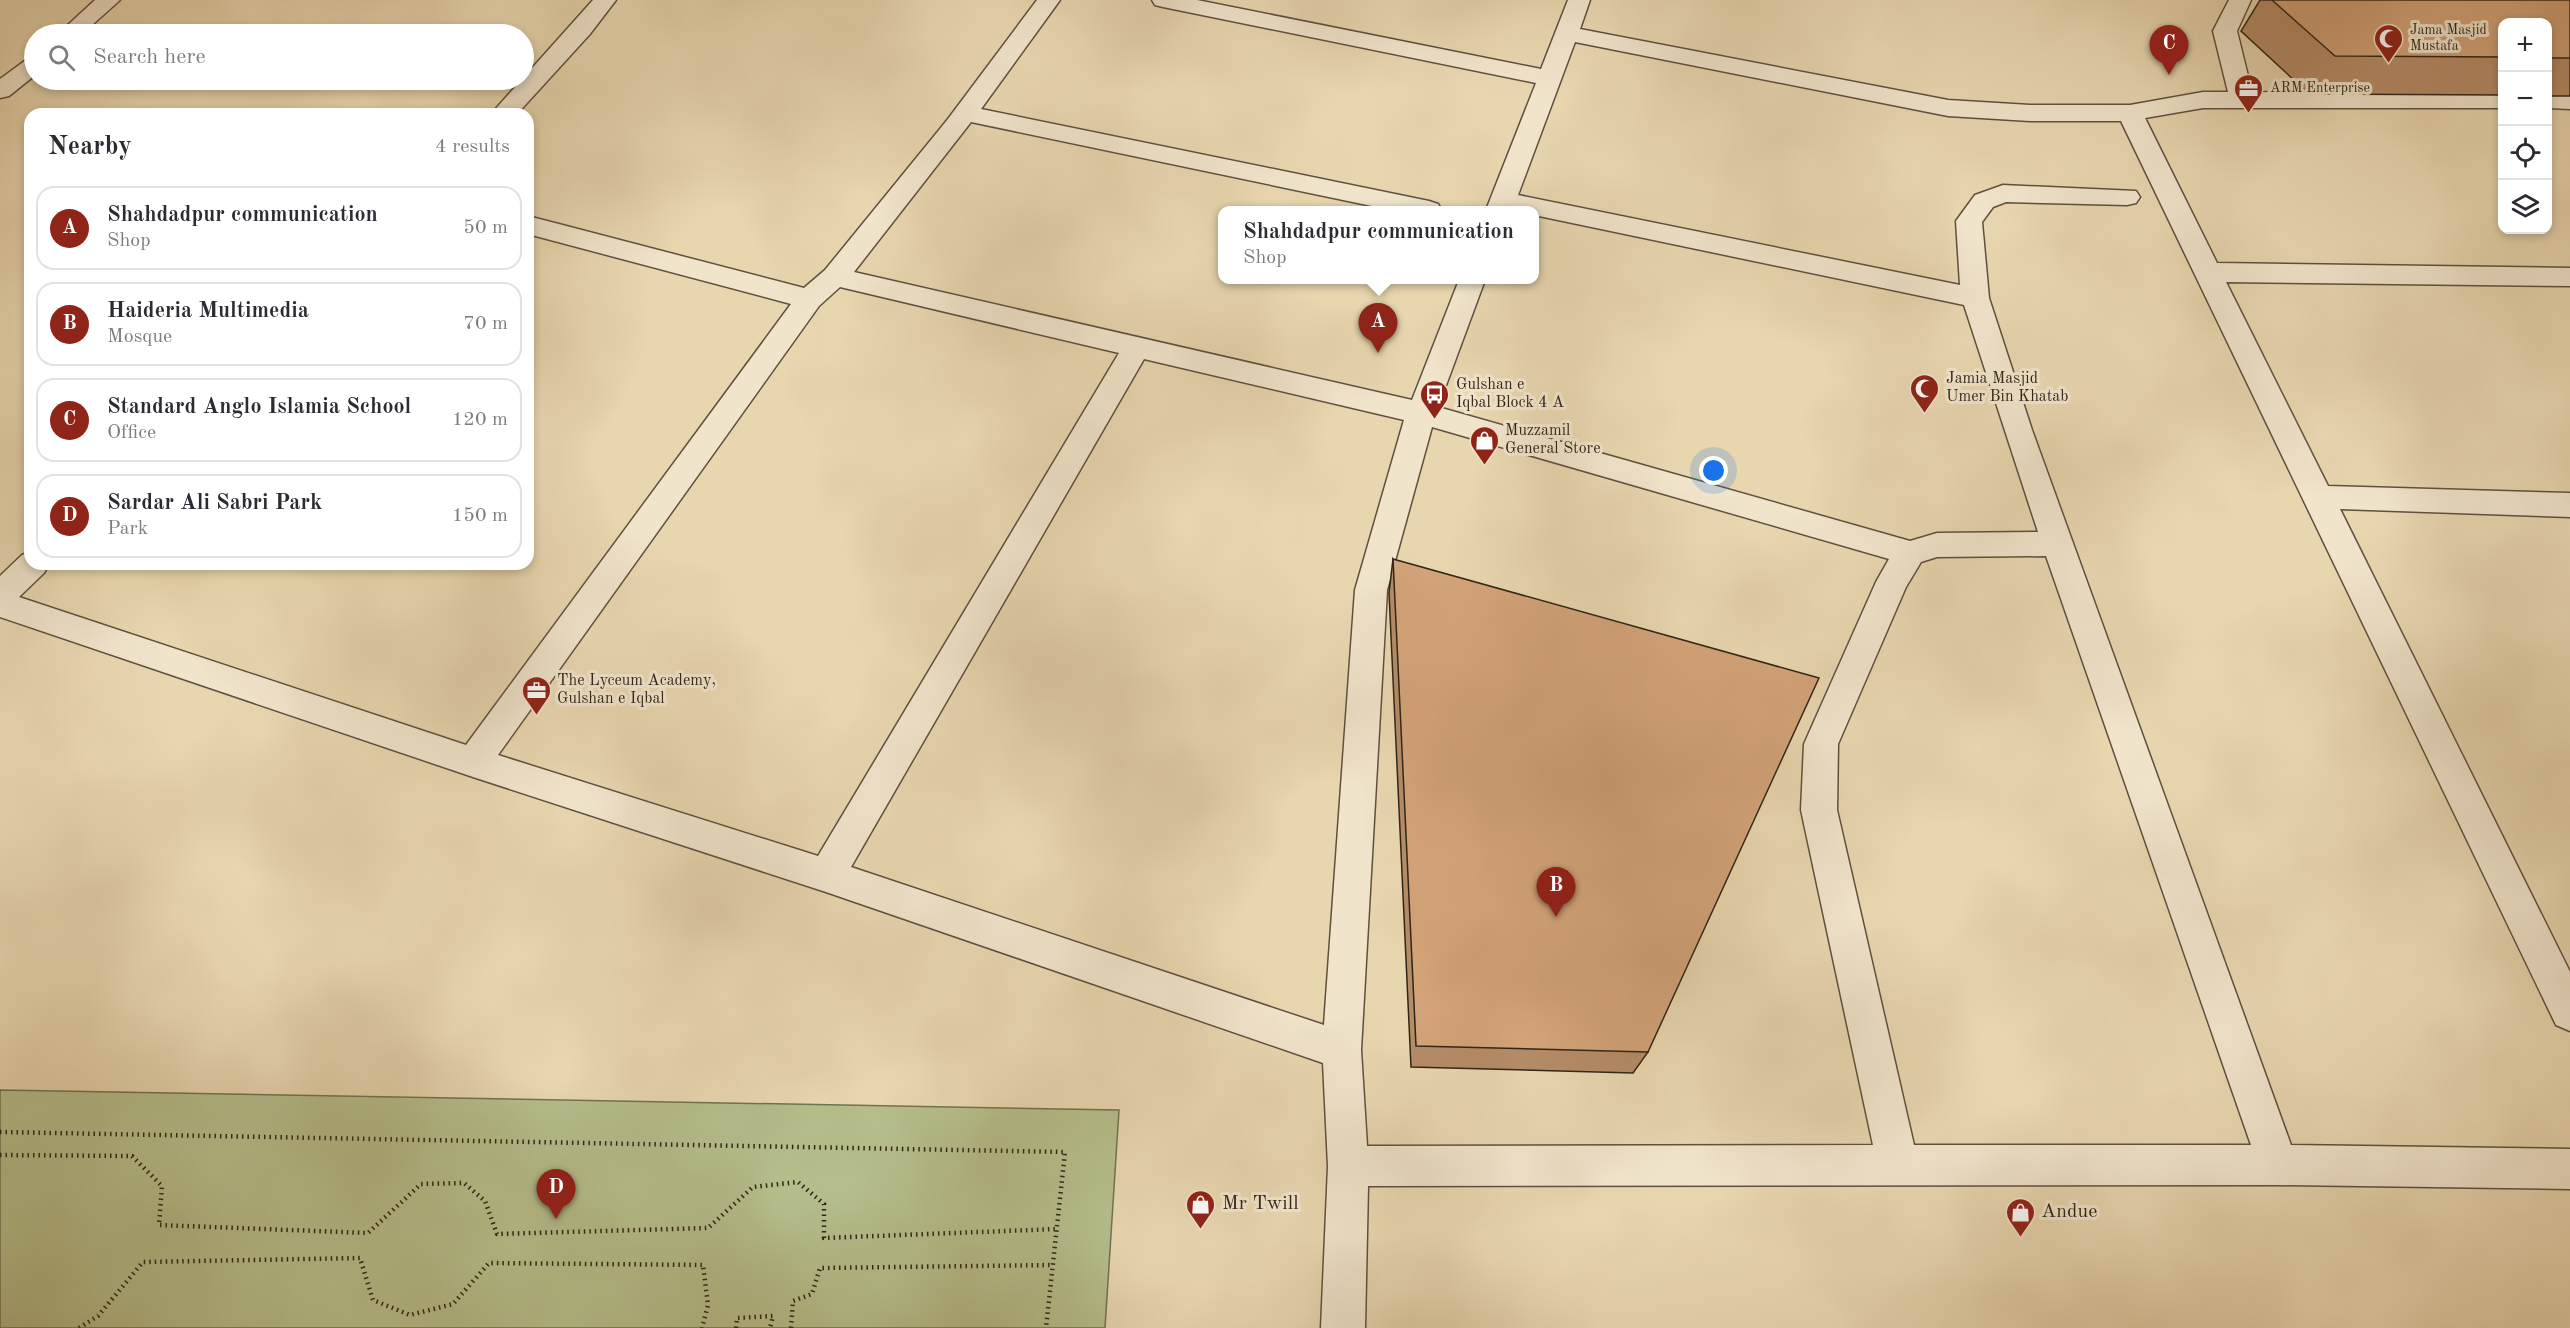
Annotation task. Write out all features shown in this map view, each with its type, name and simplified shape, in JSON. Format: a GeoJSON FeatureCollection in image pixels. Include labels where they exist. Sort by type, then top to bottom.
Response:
{"type":"FeatureCollection","features":[{"type":"Feature","properties":{"kind":"street"},"geometry":{"type":"LineString","coordinates":[[81,24],[109,0]]}},
{"type":"Feature","properties":{"kind":"street"},"geometry":{"type":"LineString","coordinates":[[534,81],[582,29],[605,0]]}},
{"type":"Feature","properties":{"kind":"street"},"geometry":{"type":"LineString","coordinates":[[473,762],[809,299],[835,277],[965,113],[1049,0]]}},
{"type":"Feature","properties":{"kind":"street"},"geometry":{"type":"LineString","coordinates":[[1163,0],[1549,78]]}},
{"type":"Feature","properties":{"kind":"street"},"geometry":{"type":"LineString","coordinates":[[1500,205],[1579,0]]}},
{"type":"Feature","properties":{"kind":"street"},"geometry":{"type":"LineString","coordinates":[[2240,0],[2225,31],[2242,99]]}},
{"type":"Feature","properties":{"kind":"street"},"geometry":{"type":"LineString","coordinates":[[1565,33],[1948,108],[2030,113],[2130,113],[2203,100],[2498,100]]}},
{"type":"Feature","properties":{"kind":"street"},"geometry":{"type":"LineString","coordinates":[[0,91],[24,73]]}},
{"type":"Feature","properties":{"kind":"street"},"geometry":{"type":"LineString","coordinates":[[509,108],[525,90]]}},
{"type":"Feature","properties":{"kind":"street"},"geometry":{"type":"LineString","coordinates":[[2552,101],[2570,101]]}},
{"type":"Feature","properties":{"kind":"street"},"geometry":{"type":"LineString","coordinates":[[965,113],[1410,206]]}},
{"type":"Feature","properties":{"kind":"street"},"geometry":{"type":"LineString","coordinates":[[2130,113],[2570,1012]]}},
{"type":"Feature","properties":{"kind":"street"},"geometry":{"type":"LineString","coordinates":[[2127,197],[2003,193],[1984,201],[1969,221],[1975,297],[2017,430],[2278,1165]]}},
{"type":"Feature","properties":{"kind":"street"},"geometry":{"type":"LineString","coordinates":[[1539,213],[1975,297]]}},
{"type":"Feature","properties":{"kind":"street"},"geometry":{"type":"LineString","coordinates":[[534,227],[809,299]]}},
{"type":"Feature","properties":{"kind":"street"},"geometry":{"type":"LineString","coordinates":[[2207,272],[2570,277]]}},
{"type":"Feature","properties":{"kind":"street"},"geometry":{"type":"LineString","coordinates":[[835,277],[1421,413],[1910,553],[1937,545],[2058,544]]}},
{"type":"Feature","properties":{"kind":"street"},"geometry":{"type":"LineString","coordinates":[[1343,1328],[1348,1166],[1342,1050],[1371,590],[1421,413],[1470,284]]}},
{"type":"Feature","properties":{"kind":"street"},"geometry":{"type":"LineString","coordinates":[[826,875],[1137,346]]}},
{"type":"Feature","properties":{"kind":"street"},"geometry":{"type":"LineString","coordinates":[[2318,497],[2570,505]]}},
{"type":"Feature","properties":{"kind":"street"},"geometry":{"type":"LineString","coordinates":[[1898,1165],[1819,810],[1821,744],[1892,582],[1910,553]]}},
{"type":"Feature","properties":{"kind":"street"},"geometry":{"type":"LineString","coordinates":[[0,596],[27,570]]}},
{"type":"Feature","properties":{"kind":"street"},"geometry":{"type":"LineString","coordinates":[[0,604],[473,762],[826,875],[1342,1050]]}},
{"type":"Feature","properties":{"kind":"street"},"geometry":{"type":"LineString","coordinates":[[1348,1166],[2278,1165],[2570,1169]]}},
{"type":"Feature","properties":{"kind":"path"},"geometry":{"type":"LineString","coordinates":[[0,1132],[1065,1152],[1046,1328]]}},
{"type":"Feature","properties":{"kind":"path"},"geometry":{"type":"LineString","coordinates":[[0,1155],[132,1156],[162,1186],[159,1225],[368,1233],[421,1184],[464,1183],[485,1201],[497,1234],[708,1228],[753,1187],[798,1182],[824,1204],[824,1238],[1057,1229]]}},
{"type":"Feature","properties":{"kind":"path"},"geometry":{"type":"LineString","coordinates":[[80,1328],[98,1316],[143,1262],[360,1258],[373,1300],[410,1315],[453,1304],[489,1263],[703,1265],[708,1305],[702,1328]]}},
{"type":"Feature","properties":{"kind":"path"},"geometry":{"type":"LineString","coordinates":[[791,1328],[793,1300],[812,1294],[820,1268],[1053,1266]]}},
{"type":"Feature","properties":{"kind":"path"},"geometry":{"type":"LineString","coordinates":[[736,1328],[737,1318],[773,1316],[770,1328]]}},
{"type":"Feature","properties":{"kind":"green space"},"geometry":{"type":"Polygon","coordinates":[[[0,1090],[1119,1110],[1105,1328],[0,1328],[0,1090]]]}},
{"type":"Feature","properties":{"kind":"building"},"geometry":{"type":"Polygon","coordinates":[[[2272,0],[2570,0],[2570,58],[2552,58],[2552,18],[2498,18],[2498,57],[2335,56],[2272,0]]]}},
{"type":"Feature","properties":{"kind":"building"},"geometry":{"type":"Polygon","coordinates":[[[1393,559],[1819,678],[1648,1052],[1416,1046],[1393,559]]]}},
{"type":"Feature","properties":{"kind":"place","name":"Jama Masjid Mustafa"},"geometry":{"type":"Point","coordinates":[2389,64]}},
{"type":"Feature","properties":{"kind":"place","name":"Standard Anglo Islamia School"},"geometry":{"type":"Point","coordinates":[2169,75]}},
{"type":"Feature","properties":{"kind":"place","name":"ARM Enterprise"},"geometry":{"type":"Point","coordinates":[2249,114]}},
{"type":"Feature","properties":{"kind":"place","name":"Shahdadpur communication"},"geometry":{"type":"Point","coordinates":[1378,353]}},
{"type":"Feature","properties":{"kind":"place","name":"Jamia Masjid Umer Bin Khatab"},"geometry":{"type":"Point","coordinates":[1925,414]}},
{"type":"Feature","properties":{"kind":"place","name":"Gulshan e Iqbal Block 4 A"},"geometry":{"type":"Point","coordinates":[1435,420]}},
{"type":"Feature","properties":{"kind":"place","name":"Muzzamil General Store"},"geometry":{"type":"Point","coordinates":[1484,466]}},
{"type":"Feature","properties":{"kind":"place","name":"The Lyceum Academy, Gulshan e Iqbal"},"geometry":{"type":"Point","coordinates":[536,716]}},
{"type":"Feature","properties":{"kind":"place","name":"Haideria Multimedia"},"geometry":{"type":"Point","coordinates":[1556,917]}},
{"type":"Feature","properties":{"kind":"place","name":"Sardar Ali Sabri Park"},"geometry":{"type":"Point","coordinates":[556,1219]}},
{"type":"Feature","properties":{"kind":"place","name":"Mr Twill"},"geometry":{"type":"Point","coordinates":[1201,1230]}},
{"type":"Feature","properties":{"kind":"place","name":"Andue"},"geometry":{"type":"Point","coordinates":[2020,1238]}}]}
